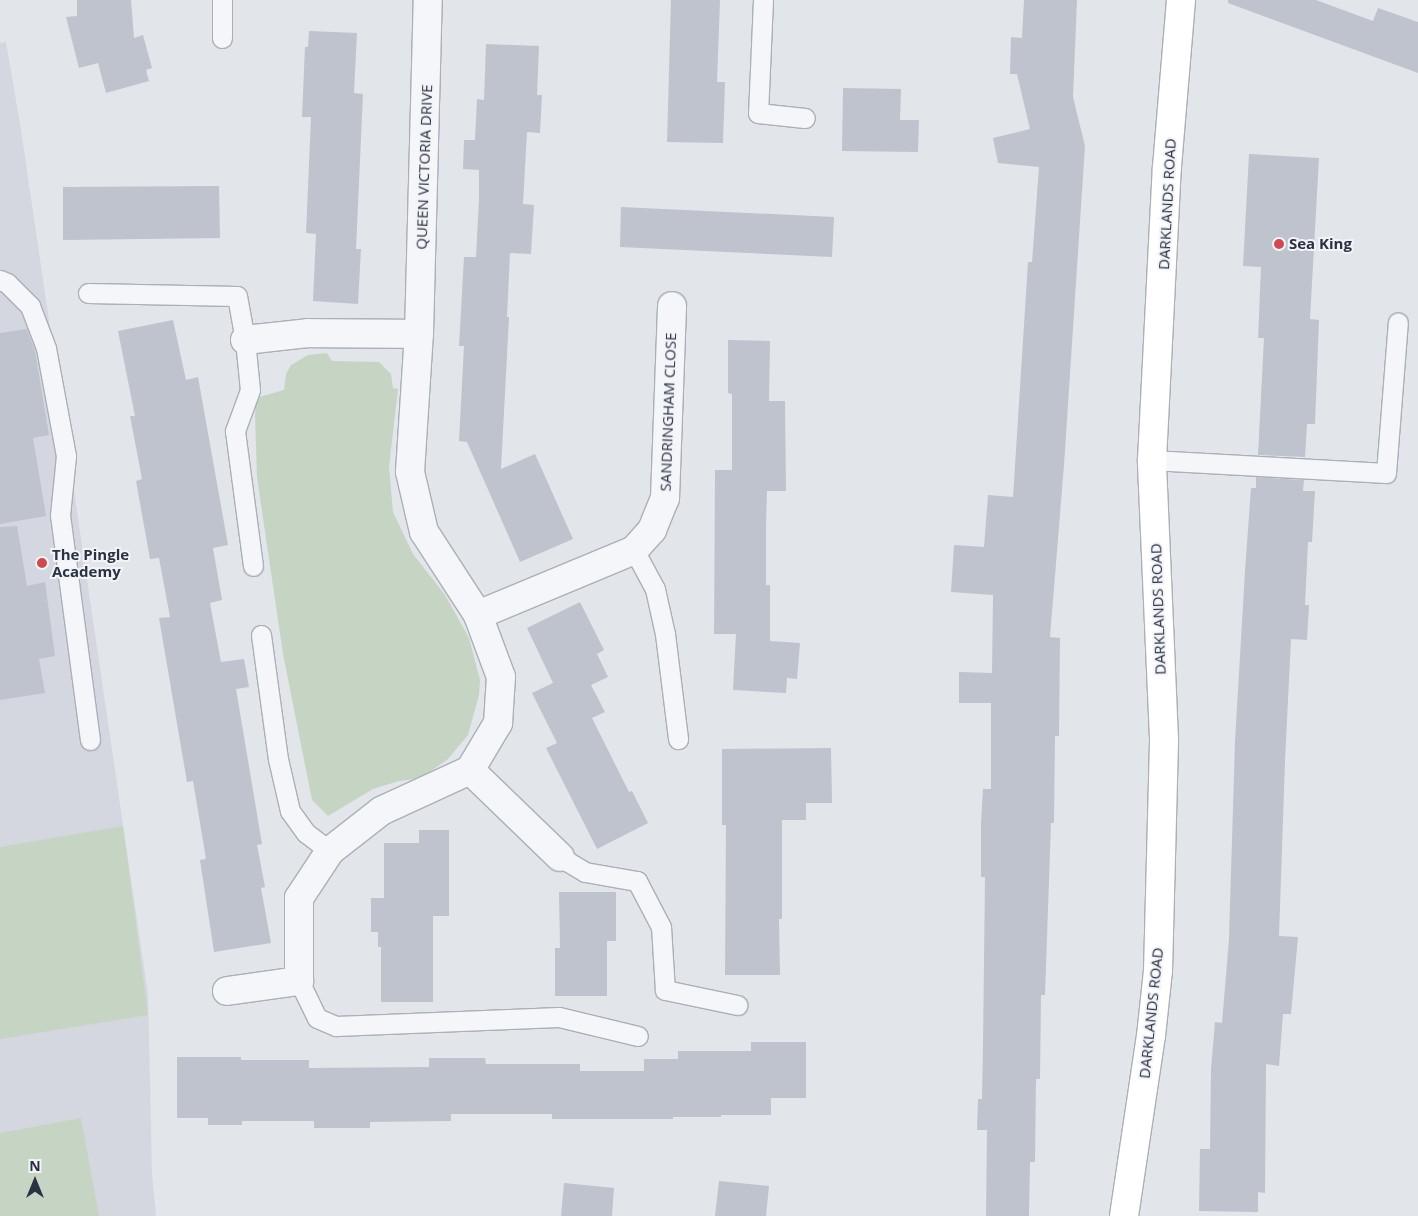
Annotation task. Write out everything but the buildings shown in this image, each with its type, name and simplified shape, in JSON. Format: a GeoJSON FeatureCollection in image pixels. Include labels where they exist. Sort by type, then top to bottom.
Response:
{"type":"FeatureCollection","features":[{"type":"Feature","properties":{"kind":"street","name":"QUEEN VICTORIA DRIVE"},"geometry":{"type":"LineString","coordinates":[[428,0],[419,334],[410,472],[424,532],[478,615],[501,677],[498,723],[470,770]]}},
{"type":"Feature","properties":{"kind":"street","name":"DARKLANDS ROAD"},"geometry":{"type":"LineString","coordinates":[[1124,1216],[1152,1036],[1158,971],[1164,739],[1152,460],[1167,166],[1181,0]]}},
{"type":"Feature","properties":{"kind":"street","name":"SANDRINGHAM CLOSE"},"geometry":{"type":"LineString","coordinates":[[478,615],[634,550],[652,530],[665,498],[672,306]]}},
{"type":"Feature","properties":{"kind":"street"},"geometry":{"type":"LineString","coordinates":[[245,340],[308,333],[419,334]]}},
{"type":"Feature","properties":{"kind":"street"},"geometry":{"type":"LineString","coordinates":[[228,991],[299,981],[299,898],[330,851],[381,810],[470,770],[560,857]]}},
{"type":"Feature","properties":{"kind":"lane"},"geometry":{"type":"LineString","coordinates":[[222,0],[222,38]]}},
{"type":"Feature","properties":{"kind":"lane"},"geometry":{"type":"LineString","coordinates":[[763,0],[758,113],[805,118]]}},
{"type":"Feature","properties":{"kind":"lane"},"geometry":{"type":"LineString","coordinates":[[0,280],[7,282],[30,306],[46,348],[66,456],[60,515],[90,740]]}},
{"type":"Feature","properties":{"kind":"lane"},"geometry":{"type":"LineString","coordinates":[[88,293],[237,296],[245,340],[250,390],[235,431],[253,566]]}},
{"type":"Feature","properties":{"kind":"lane"},"geometry":{"type":"LineString","coordinates":[[1152,460],[1386,473],[1398,322]]}},
{"type":"Feature","properties":{"kind":"lane"},"geometry":{"type":"LineString","coordinates":[[634,550],[655,589],[665,634],[678,739]]}},
{"type":"Feature","properties":{"kind":"lane"},"geometry":{"type":"LineString","coordinates":[[261,635],[278,759],[290,810],[306,833],[330,851]]}},
{"type":"Feature","properties":{"kind":"lane"},"geometry":{"type":"LineString","coordinates":[[560,857],[584,872],[637,881],[661,927],[665,990],[737,1005]]}},
{"type":"Feature","properties":{"kind":"lane"},"geometry":{"type":"LineString","coordinates":[[299,981],[317,1018],[336,1026],[559,1017],[638,1036]]}},
{"type":"Feature","properties":{"kind":"shaded area","name":"The Pingle Academy"},"geometry":{"type":"Polygon","coordinates":[[[6,42],[21,130],[148,995],[152,1173],[156,1216],[0,1216],[0,43],[6,42]]]}},
{"type":"Feature","properties":{"kind":"green space"},"geometry":{"type":"Polygon","coordinates":[[[327,353],[332,361],[379,362],[391,374],[393,388],[398,389],[389,467],[393,512],[413,554],[445,595],[469,638],[480,680],[479,695],[468,735],[448,759],[421,778],[399,781],[373,789],[328,816],[312,800],[283,654],[257,477],[255,416],[256,398],[284,390],[286,374],[291,365],[308,355],[327,353]]]}},
{"type":"Feature","properties":{"kind":"green space"},"geometry":{"type":"Polygon","coordinates":[[[123,826],[148,1015],[0,1039],[0,847],[123,826]]]}},
{"type":"Feature","properties":{"kind":"green space"},"geometry":{"type":"Polygon","coordinates":[[[81,1118],[99,1216],[0,1216],[0,1133],[81,1118]]]}},
{"type":"Feature","properties":{"kind":"place","name":"Sea King"},"geometry":{"type":"Point","coordinates":[1279,244]}},
{"type":"Feature","properties":{"kind":"place","name":"The Pingle Academy"},"geometry":{"type":"Point","coordinates":[42,563]}}]}
